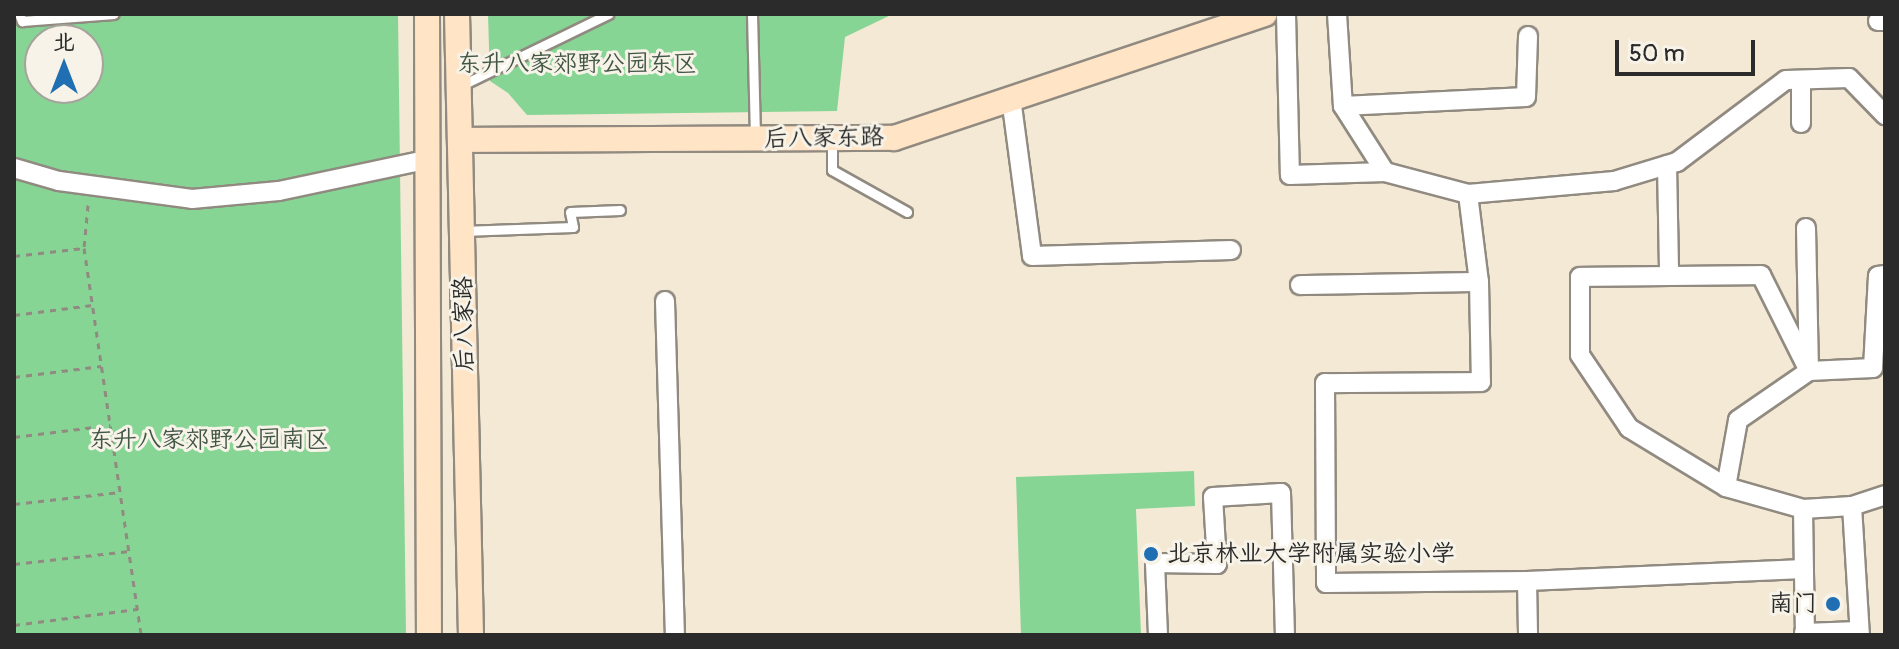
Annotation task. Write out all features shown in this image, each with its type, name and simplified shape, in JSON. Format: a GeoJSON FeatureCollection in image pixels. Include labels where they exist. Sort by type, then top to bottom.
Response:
{"type":"FeatureCollection","features":[{"type":"Feature","properties":{"kind":"main road","name":"后八家路"},"geometry":{"type":"LineString","coordinates":[[427,14],[429,635]]}},
{"type":"Feature","properties":{"kind":"main road","name":"后八家路"},"geometry":{"type":"LineString","coordinates":[[457,14],[471,635]]}},
{"type":"Feature","properties":{"kind":"main road","name":"后八家东路"},"geometry":{"type":"LineString","coordinates":[[460,140],[894,138],[1265,14]]}},
{"type":"Feature","properties":{"kind":"street"},"geometry":{"type":"LineString","coordinates":[[1286,14],[1290,175],[1385,172],[1468,194],[1614,181],[1677,162],[1786,80],[1849,78],[1885,115]]}},
{"type":"Feature","properties":{"kind":"street"},"geometry":{"type":"LineString","coordinates":[[1337,14],[1343,106],[1385,172]]}},
{"type":"Feature","properties":{"kind":"street"},"geometry":{"type":"LineString","coordinates":[[1343,106],[1526,97],[1528,36]]}},
{"type":"Feature","properties":{"kind":"street"},"geometry":{"type":"LineString","coordinates":[[1801,80],[1801,123]]}},
{"type":"Feature","properties":{"kind":"street"},"geometry":{"type":"LineString","coordinates":[[1011,98],[1032,256],[1231,250]]}},
{"type":"Feature","properties":{"kind":"street"},"geometry":{"type":"LineString","coordinates":[[14,168],[59,181],[192,199],[279,191],[429,159]]}},
{"type":"Feature","properties":{"kind":"street"},"geometry":{"type":"LineString","coordinates":[[1667,165],[1669,274]]}},
{"type":"Feature","properties":{"kind":"street"},"geometry":{"type":"LineString","coordinates":[[1468,194],[1479,282],[1481,382],[1325,383],[1326,583],[1527,581],[1804,569]]}},
{"type":"Feature","properties":{"kind":"street"},"geometry":{"type":"LineString","coordinates":[[1806,228],[1809,371]]}},
{"type":"Feature","properties":{"kind":"street"},"geometry":{"type":"LineString","coordinates":[[1809,371],[1761,275],[1580,277],[1580,355],[1629,428],[1726,487],[1803,509],[1852,506],[1885,495]]}},
{"type":"Feature","properties":{"kind":"street"},"geometry":{"type":"LineString","coordinates":[[1726,487],[1738,420],[1809,371],[1879,371],[1878,276],[1885,275]]}},
{"type":"Feature","properties":{"kind":"street"},"geometry":{"type":"LineString","coordinates":[[1300,285],[1479,282]]}},
{"type":"Feature","properties":{"kind":"street"},"geometry":{"type":"LineString","coordinates":[[665,301],[675,635]]}},
{"type":"Feature","properties":{"kind":"street"},"geometry":{"type":"LineString","coordinates":[[1158,635],[1155,563],[1217,564],[1213,497],[1281,493],[1285,635]]}},
{"type":"Feature","properties":{"kind":"street"},"geometry":{"type":"LineString","coordinates":[[1803,509],[1804,634],[1860,633],[1852,506]]}},
{"type":"Feature","properties":{"kind":"street"},"geometry":{"type":"LineString","coordinates":[[1527,581],[1528,635]]}},
{"type":"Feature","properties":{"kind":"lane"},"geometry":{"type":"LineString","coordinates":[[19,14],[22,21],[114,14]]}},
{"type":"Feature","properties":{"kind":"lane"},"geometry":{"type":"LineString","coordinates":[[459,87],[608,14]]}},
{"type":"Feature","properties":{"kind":"lane"},"geometry":{"type":"LineString","coordinates":[[752,14],[755,138]]}},
{"type":"Feature","properties":{"kind":"lane"},"geometry":{"type":"LineString","coordinates":[[832,138],[832,170],[907,212]]}},
{"type":"Feature","properties":{"kind":"lane"},"geometry":{"type":"LineString","coordinates":[[462,231],[573,227],[570,212],[620,210]]}},
{"type":"Feature","properties":{"kind":"path"},"geometry":{"type":"LineString","coordinates":[[90,185],[84,248],[141,635]]}},
{"type":"Feature","properties":{"kind":"path"},"geometry":{"type":"LineString","coordinates":[[14,256],[84,248]]}},
{"type":"Feature","properties":{"kind":"path"},"geometry":{"type":"LineString","coordinates":[[14,315],[92,305]]}},
{"type":"Feature","properties":{"kind":"path"},"geometry":{"type":"LineString","coordinates":[[14,377],[101,366]]}},
{"type":"Feature","properties":{"kind":"path"},"geometry":{"type":"LineString","coordinates":[[14,437],[110,425]]}},
{"type":"Feature","properties":{"kind":"path"},"geometry":{"type":"LineString","coordinates":[[14,504],[120,492]]}},
{"type":"Feature","properties":{"kind":"path"},"geometry":{"type":"LineString","coordinates":[[14,564],[129,551]]}},
{"type":"Feature","properties":{"kind":"path"},"geometry":{"type":"LineString","coordinates":[[14,625],[137,609]]}},
{"type":"Feature","properties":{"kind":"green space","name":"东升八家郊野公园南区"},"geometry":{"type":"Polygon","coordinates":[[[14,14],[398,14],[406,635],[14,635],[14,14]]]}},
{"type":"Feature","properties":{"kind":"green space","name":"东升八家郊野公园东区"},"geometry":{"type":"Polygon","coordinates":[[[488,14],[893,14],[845,37],[837,111],[527,115],[508,93],[490,81],[488,14]]]}},
{"type":"Feature","properties":{"kind":"green space"},"geometry":{"type":"Polygon","coordinates":[[[1194,471],[1195,506],[1136,509],[1141,635],[1021,635],[1016,477],[1194,471]]]}},
{"type":"Feature","properties":{"kind":"place","name":"北京林业大学附属实验小学"},"geometry":{"type":"Point","coordinates":[1151,554]}},
{"type":"Feature","properties":{"kind":"place","name":"南门"},"geometry":{"type":"Point","coordinates":[1833,604]}}]}
